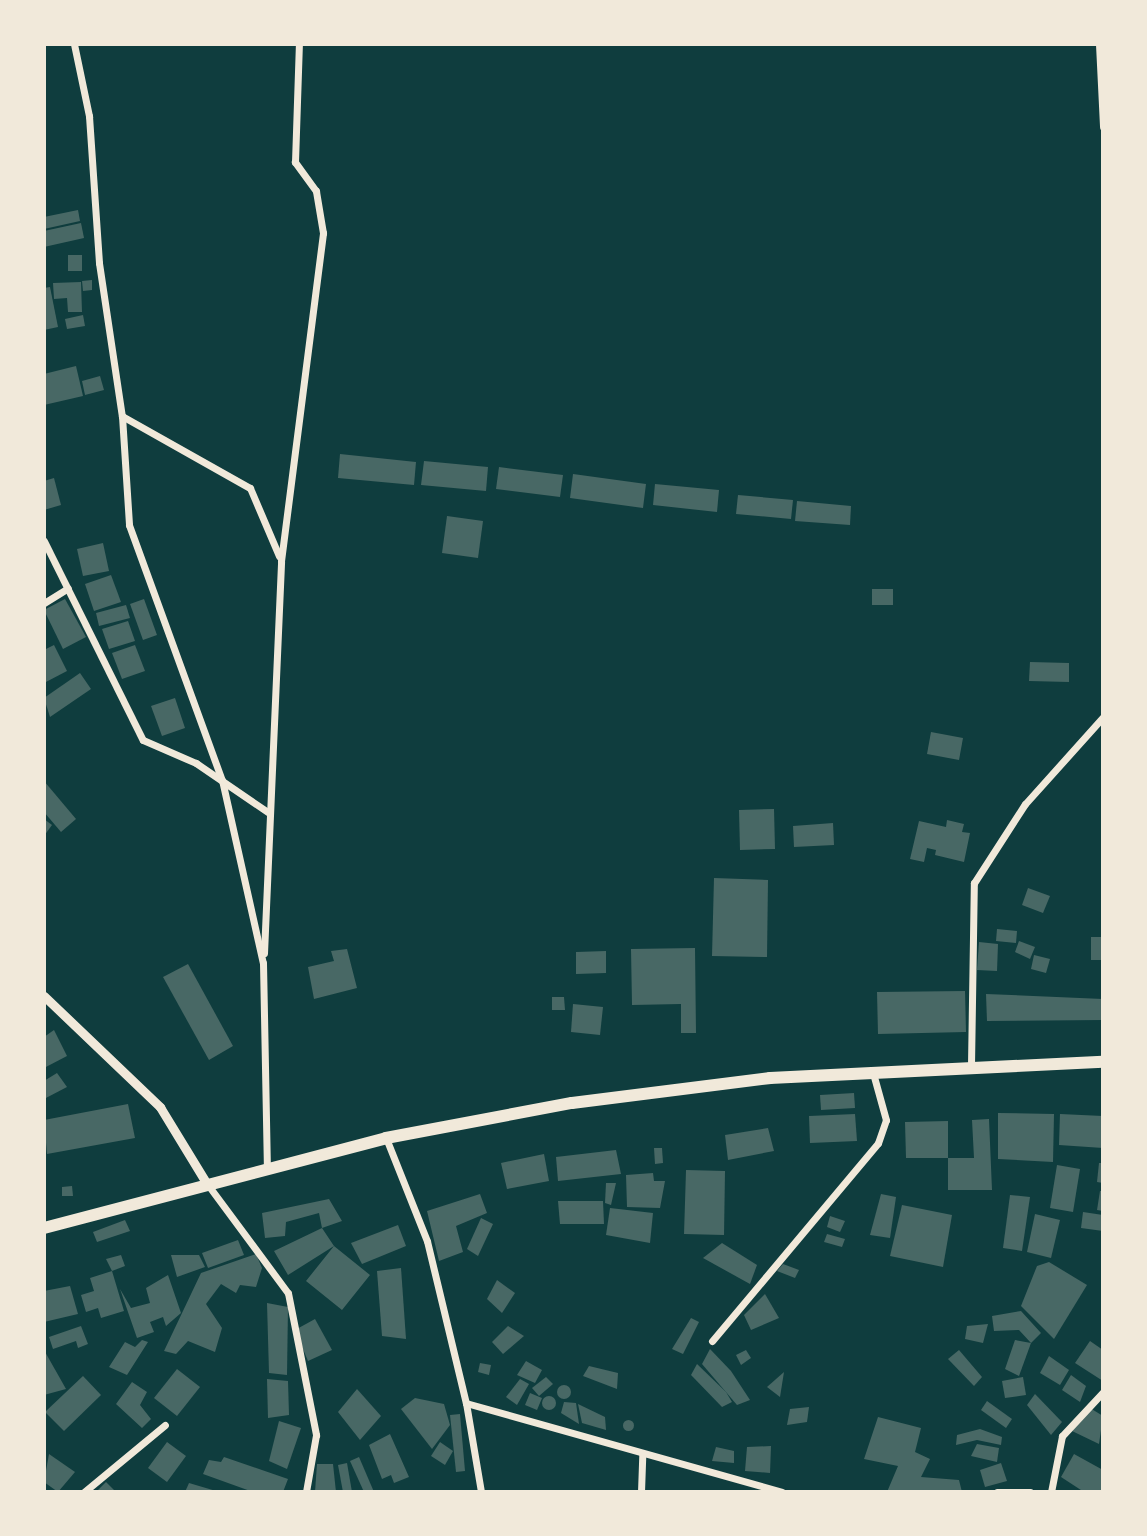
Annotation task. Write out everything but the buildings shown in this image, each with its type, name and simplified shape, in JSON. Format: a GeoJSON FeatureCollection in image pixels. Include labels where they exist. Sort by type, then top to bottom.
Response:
{"type":"FeatureCollection","features":[{"type":"Feature","properties":{"kind":"highway"},"geometry":{"type":"LineString","coordinates":[[44,1228],[386,1138],[572,1103],[873,1071],[1103,1062]]}},
{"type":"Feature","properties":{"kind":"street"},"geometry":{"type":"LineString","coordinates":[[74,44],[89,116],[99,263],[122,416],[129,525],[222,780],[263,963]]}},
{"type":"Feature","properties":{"kind":"street"},"geometry":{"type":"LineString","coordinates":[[267,1169],[263,963],[281,561],[323,233],[316,191],[295,162],[299,44]]}},
{"type":"Feature","properties":{"kind":"street"},"geometry":{"type":"LineString","coordinates":[[1100,46],[1103,127]]}},
{"type":"Feature","properties":{"kind":"street"},"geometry":{"type":"LineString","coordinates":[[122,416],[250,488],[281,561]]}},
{"type":"Feature","properties":{"kind":"street"},"geometry":{"type":"LineString","coordinates":[[44,541],[143,740],[222,780],[269,813]]}},
{"type":"Feature","properties":{"kind":"street"},"geometry":{"type":"LineString","coordinates":[[44,603],[68,588]]}},
{"type":"Feature","properties":{"kind":"street"},"geometry":{"type":"LineString","coordinates":[[971,1065],[974,883],[1025,804],[1103,717]]}},
{"type":"Feature","properties":{"kind":"street"},"geometry":{"type":"LineString","coordinates":[[44,996],[160,1107],[207,1184],[288,1293],[316,1435],[306,1492]]}},
{"type":"Feature","properties":{"kind":"street"},"geometry":{"type":"LineString","coordinates":[[712,1341],[878,1143],[886,1120],[873,1071]]}},
{"type":"Feature","properties":{"kind":"street"},"geometry":{"type":"LineString","coordinates":[[386,1138],[427,1241],[466,1403],[479,1491]]}},
{"type":"Feature","properties":{"kind":"street"},"geometry":{"type":"LineString","coordinates":[[1051,1492],[1062,1436],[1103,1392]]}},
{"type":"Feature","properties":{"kind":"street"},"geometry":{"type":"LineString","coordinates":[[466,1403],[782,1492]]}},
{"type":"Feature","properties":{"kind":"street"},"geometry":{"type":"LineString","coordinates":[[84,1492],[165,1425]]}},
{"type":"Feature","properties":{"kind":"street"},"geometry":{"type":"LineString","coordinates":[[641,1492],[642,1455]]}},
{"type":"Feature","properties":{"kind":"street"},"geometry":{"type":"LineString","coordinates":[[997,1492],[1030,1492]]}}]}
